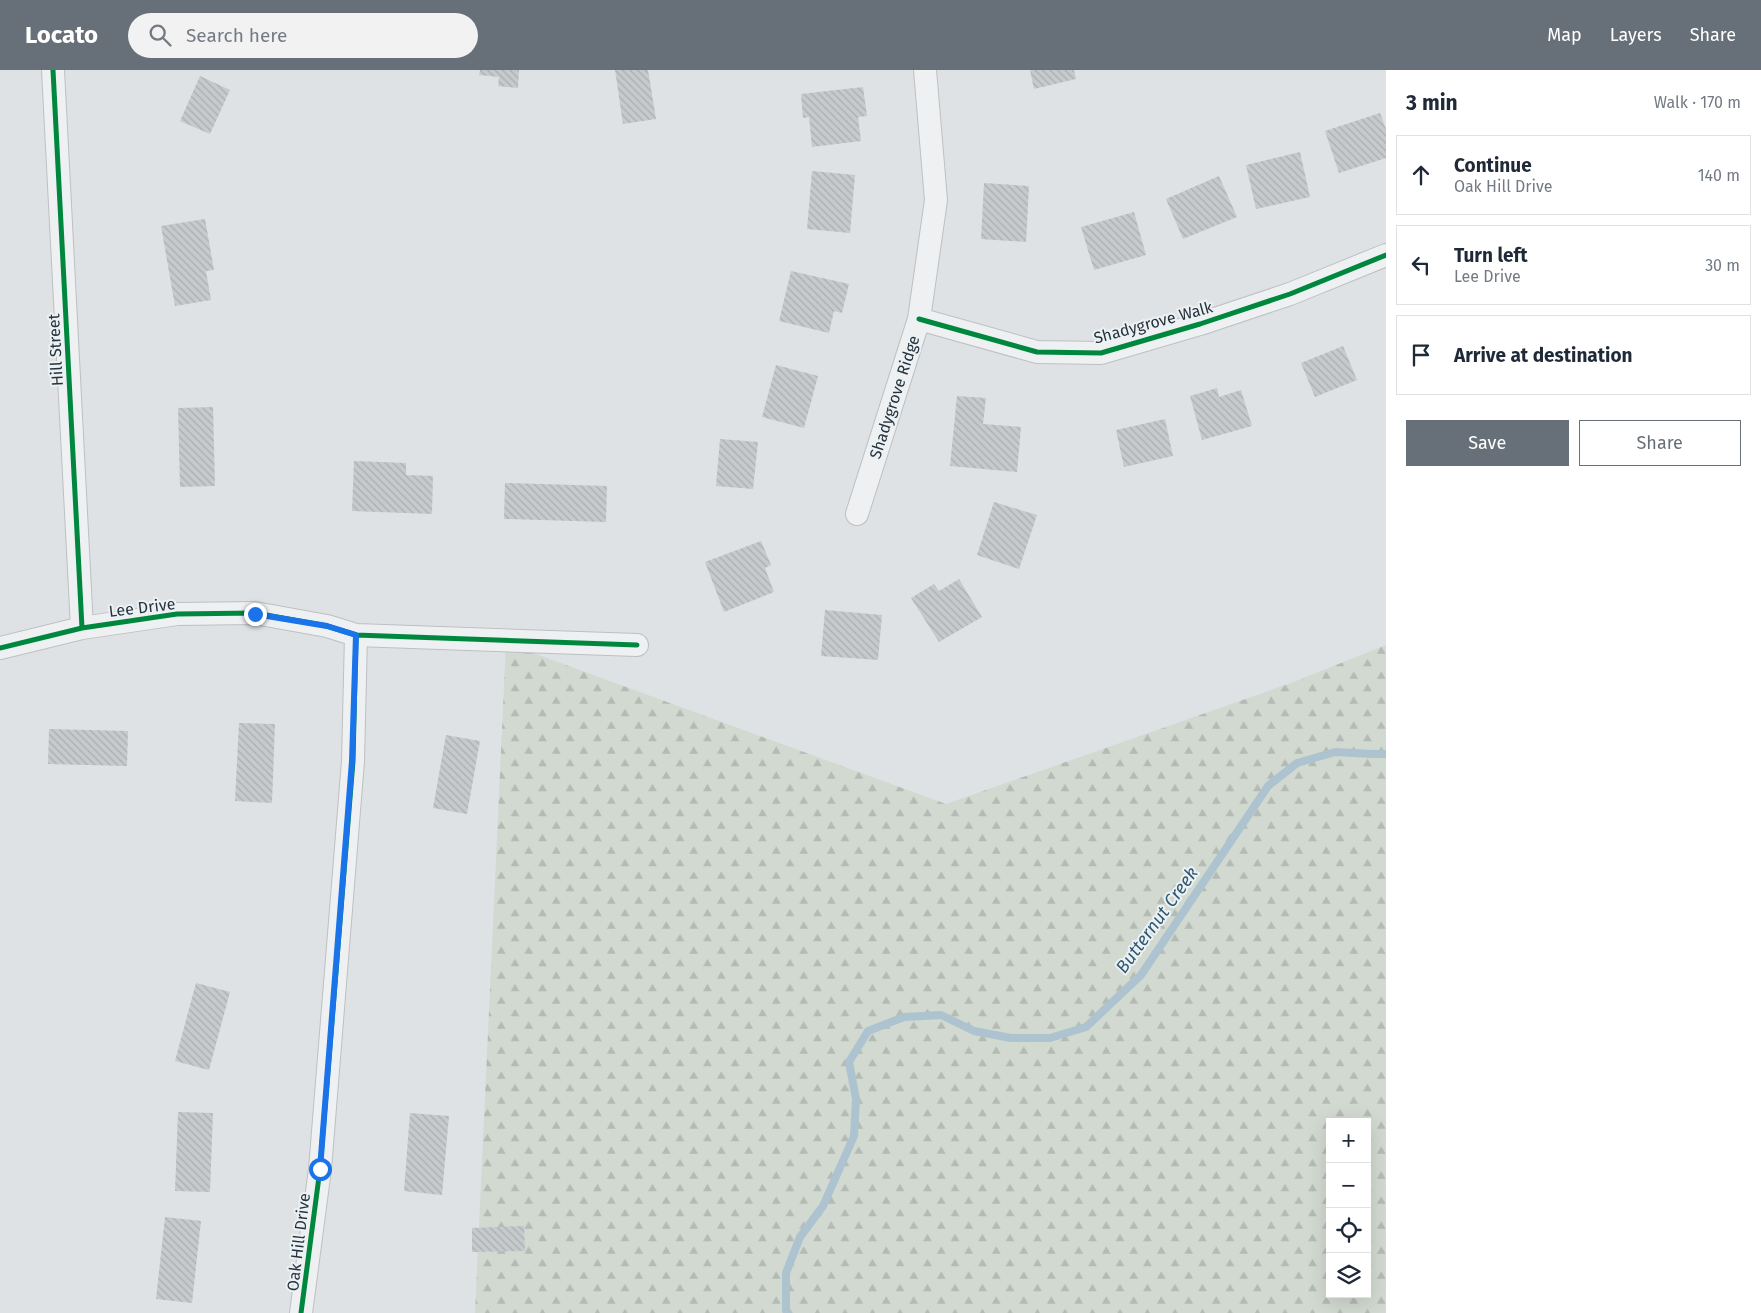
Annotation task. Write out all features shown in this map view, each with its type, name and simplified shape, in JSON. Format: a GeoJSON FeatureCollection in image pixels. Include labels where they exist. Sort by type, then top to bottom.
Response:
{"type":"FeatureCollection","features":[{"type":"Feature","properties":{"kind":"street","name":"Hill Street"},"geometry":{"type":"LineString","coordinates":[[53,70],[82,628]]}},
{"type":"Feature","properties":{"kind":"street","name":"Shadygrove Ridge"},"geometry":{"type":"LineString","coordinates":[[856,514],[919,319],[936,200],[925,70]]}},
{"type":"Feature","properties":{"kind":"street","name":"Shadygrove Walk"},"geometry":{"type":"LineString","coordinates":[[919,319],[1038,352],[1101,353],[1200,324],[1290,294],[1386,255]]}},
{"type":"Feature","properties":{"kind":"street","name":"Lee Drive"},"geometry":{"type":"LineString","coordinates":[[0,648],[82,628],[177,614],[255,614],[327,626],[356,635],[638,645]]}},
{"type":"Feature","properties":{"kind":"street","name":"Oak Hill Drive"},"geometry":{"type":"LineString","coordinates":[[301,1313],[320,1169],[352,761],[356,635]]}},
{"type":"Feature","properties":{"kind":"green space"},"geometry":{"type":"Polygon","coordinates":[[[506,643],[946,804],[1291,683],[1386,645],[1386,1313],[475,1313],[506,643]]]}},
{"type":"Feature","properties":{"kind":"building"},"geometry":{"type":"Polygon","coordinates":[[[480,70],[519,70],[518,88],[498,86],[499,77],[479,75],[480,70]]]}},
{"type":"Feature","properties":{"kind":"building"},"geometry":{"type":"Polygon","coordinates":[[[615,70],[648,70],[656,119],[623,124],[615,70]]]}},
{"type":"Feature","properties":{"kind":"building"},"geometry":{"type":"Polygon","coordinates":[[[1030,70],[1074,70],[1076,79],[1034,89],[1030,70]]]}},
{"type":"Feature","properties":{"kind":"building"},"geometry":{"type":"Polygon","coordinates":[[[200,76],[230,90],[210,134],[180,121],[200,76]]]}},
{"type":"Feature","properties":{"kind":"building"},"geometry":{"type":"Polygon","coordinates":[[[863,87],[867,116],[858,117],[861,141],[812,147],[809,117],[803,118],[801,94],[863,87]]]}},
{"type":"Feature","properties":{"kind":"building"},"geometry":{"type":"Polygon","coordinates":[[[1380,113],[1386,129],[1386,158],[1339,173],[1325,131],[1380,113]]]}},
{"type":"Feature","properties":{"kind":"building"},"geometry":{"type":"Polygon","coordinates":[[[1300,152],[1310,197],[1256,209],[1246,165],[1300,152]]]}},
{"type":"Feature","properties":{"kind":"building"},"geometry":{"type":"Polygon","coordinates":[[[812,171],[855,175],[850,233],[807,229],[812,171]]]}},
{"type":"Feature","properties":{"kind":"building"},"geometry":{"type":"Polygon","coordinates":[[[1219,176],[1237,217],[1183,239],[1166,199],[1219,176]]]}},
{"type":"Feature","properties":{"kind":"building"},"geometry":{"type":"Polygon","coordinates":[[[984,183],[1029,186],[1026,242],[981,239],[984,183]]]}},
{"type":"Feature","properties":{"kind":"building"},"geometry":{"type":"Polygon","coordinates":[[[1134,212],[1146,255],[1094,270],[1081,227],[1134,212]]]}},
{"type":"Feature","properties":{"kind":"building"},"geometry":{"type":"Polygon","coordinates":[[[205,219],[214,270],[206,271],[211,300],[175,306],[161,226],[205,219]]]}},
{"type":"Feature","properties":{"kind":"building"},"geometry":{"type":"Polygon","coordinates":[[[791,271],[849,284],[842,313],[834,311],[829,333],[779,321],[791,271]]]}},
{"type":"Feature","properties":{"kind":"building"},"geometry":{"type":"Polygon","coordinates":[[[1343,346],[1357,380],[1315,397],[1301,363],[1343,346]]]}},
{"type":"Feature","properties":{"kind":"building"},"geometry":{"type":"Polygon","coordinates":[[[776,365],[818,376],[804,428],[762,417],[776,365]]]}},
{"type":"Feature","properties":{"kind":"building"},"geometry":{"type":"Polygon","coordinates":[[[1217,388],[1219,397],[1241,390],[1252,426],[1202,440],[1190,396],[1217,388]]]}},
{"type":"Feature","properties":{"kind":"building"},"geometry":{"type":"Polygon","coordinates":[[[957,396],[986,398],[983,424],[1021,427],[1017,472],[950,466],[957,396]]]}},
{"type":"Feature","properties":{"kind":"building"},"geometry":{"type":"Polygon","coordinates":[[[213,407],[215,486],[180,487],[178,408],[213,407]]]}},
{"type":"Feature","properties":{"kind":"building"},"geometry":{"type":"Polygon","coordinates":[[[1165,419],[1173,456],[1124,467],[1116,430],[1165,419]]]}},
{"type":"Feature","properties":{"kind":"building"},"geometry":{"type":"Polygon","coordinates":[[[720,439],[758,442],[753,489],[716,486],[720,439]]]}},
{"type":"Feature","properties":{"kind":"building"},"geometry":{"type":"Polygon","coordinates":[[[354,461],[406,463],[406,475],[433,476],[432,514],[352,511],[354,461]]]}},
{"type":"Feature","properties":{"kind":"building"},"geometry":{"type":"Polygon","coordinates":[[[505,483],[607,486],[606,522],[504,519],[505,483]]]}},
{"type":"Feature","properties":{"kind":"building"},"geometry":{"type":"Polygon","coordinates":[[[994,502],[1037,515],[1019,569],[977,555],[994,502]]]}},
{"type":"Feature","properties":{"kind":"building"},"geometry":{"type":"Polygon","coordinates":[[[761,541],[771,565],[765,568],[774,592],[724,612],[705,562],[761,541]]]}},
{"type":"Feature","properties":{"kind":"building"},"geometry":{"type":"Polygon","coordinates":[[[959,579],[982,617],[939,642],[911,598],[934,584],[939,591],[959,579]]]}},
{"type":"Feature","properties":{"kind":"building"},"geometry":{"type":"Polygon","coordinates":[[[825,610],[882,615],[878,660],[821,656],[825,610]]]}},
{"type":"Feature","properties":{"kind":"building"},"geometry":{"type":"Polygon","coordinates":[[[239,723],[275,724],[272,803],[235,801],[239,723]]]}},
{"type":"Feature","properties":{"kind":"building"},"geometry":{"type":"Polygon","coordinates":[[[49,729],[128,731],[127,766],[48,764],[49,729]]]}},
{"type":"Feature","properties":{"kind":"building"},"geometry":{"type":"Polygon","coordinates":[[[446,735],[480,741],[467,814],[433,808],[446,735]]]}},
{"type":"Feature","properties":{"kind":"building"},"geometry":{"type":"Polygon","coordinates":[[[196,983],[230,992],[209,1070],[175,1061],[196,983]]]}},
{"type":"Feature","properties":{"kind":"building"},"geometry":{"type":"Polygon","coordinates":[[[178,1112],[213,1113],[210,1192],[175,1191],[178,1112]]]}},
{"type":"Feature","properties":{"kind":"building"},"geometry":{"type":"Polygon","coordinates":[[[410,1113],[449,1116],[442,1195],[404,1191],[410,1113]]]}},
{"type":"Feature","properties":{"kind":"building"},"geometry":{"type":"Polygon","coordinates":[[[165,1217],[201,1221],[192,1303],[156,1299],[165,1217]]]}},
{"type":"Feature","properties":{"kind":"building"},"geometry":{"type":"Polygon","coordinates":[[[524,1226],[525,1251],[472,1252],[472,1228],[524,1226]]]}},
{"type":"Feature","properties":{"kind":"waterway","name":"Butternut Creek"},"geometry":{"type":"LineString","coordinates":[[787,1313],[786,1273],[800,1237],[823,1206],[854,1136],[856,1099],[849,1062],[868,1031],[904,1017],[941,1015],[974,1031],[1011,1038],[1050,1038],[1086,1027],[1141,975],[1268,786],[1297,763],[1335,752],[1386,754]]}},
{"type":"Feature","properties":{"kind":"cycle path"},"geometry":{"type":"LineString","coordinates":[[53,70],[82,628]]}},
{"type":"Feature","properties":{"kind":"cycle path"},"geometry":{"type":"LineString","coordinates":[[919,319],[1037,352],[1101,353],[1200,324],[1290,294],[1386,255]]}},
{"type":"Feature","properties":{"kind":"cycle path"},"geometry":{"type":"LineString","coordinates":[[0,648],[82,628],[177,614],[255,613],[327,626],[356,635],[637,645]]}},
{"type":"Feature","properties":{"kind":"cycle path"},"geometry":{"type":"LineString","coordinates":[[301,1313],[320,1169],[353,761],[356,635]]}},
{"type":"Feature","properties":{"kind":"route"},"geometry":{"type":"LineString","coordinates":[[255,614],[327,626],[356,635],[352,761],[320,1169]]}}]}
